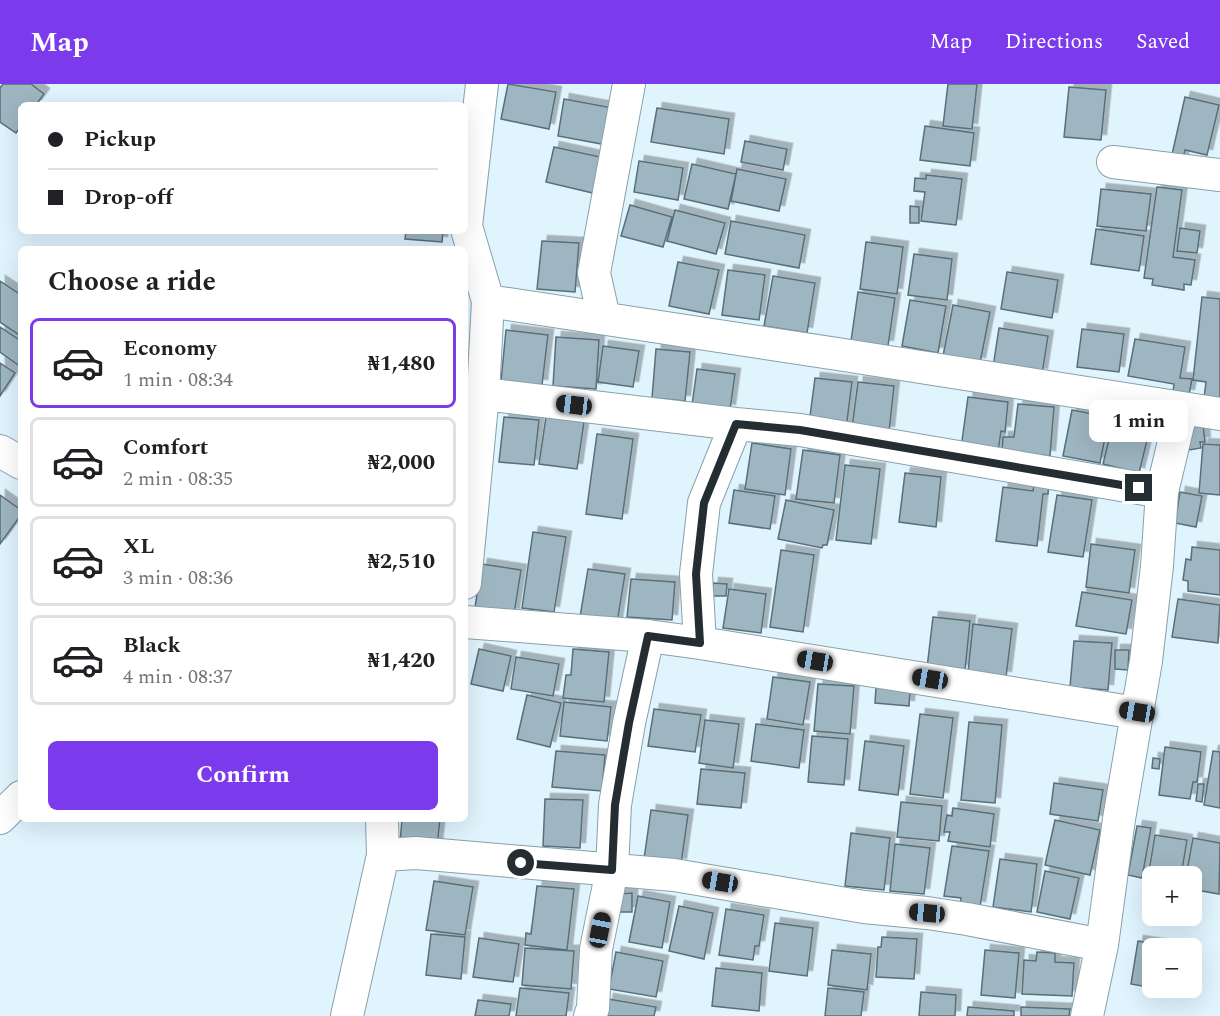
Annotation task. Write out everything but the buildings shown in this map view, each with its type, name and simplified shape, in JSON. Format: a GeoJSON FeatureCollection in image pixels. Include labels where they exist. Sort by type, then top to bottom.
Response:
{"type":"FeatureCollection","features":[{"type":"Feature","properties":{"kind":"street"},"geometry":{"type":"LineString","coordinates":[[468,208],[482,84]]}},
{"type":"Feature","properties":{"kind":"street"},"geometry":{"type":"LineString","coordinates":[[604,318],[594,273],[629,84]]}},
{"type":"Feature","properties":{"kind":"street"},"geometry":{"type":"LineString","coordinates":[[1113,162],[1220,175]]}},
{"type":"Feature","properties":{"kind":"street"},"geometry":{"type":"LineString","coordinates":[[468,233],[488,302],[483,394],[468,552]]}},
{"type":"Feature","properties":{"kind":"street"},"geometry":{"type":"LineString","coordinates":[[488,302],[1220,414]]}},
{"type":"Feature","properties":{"kind":"street"},"geometry":{"type":"LineString","coordinates":[[483,394],[800,430],[1162,492]]}},
{"type":"Feature","properties":{"kind":"street"},"geometry":{"type":"LineString","coordinates":[[1087,1016],[1102,945],[1119,819],[1146,661],[1157,566],[1162,492],[1182,408]]}},
{"type":"Feature","properties":{"kind":"street"},"geometry":{"type":"LineString","coordinates":[[700,643],[696,574],[704,503],[736,424]]}},
{"type":"Feature","properties":{"kind":"street"},"geometry":{"type":"LineString","coordinates":[[0,451],[18,461]]}},
{"type":"Feature","properties":{"kind":"street"},"geometry":{"type":"LineString","coordinates":[[468,622],[648,636],[1137,712]]}},
{"type":"Feature","properties":{"kind":"street"},"geometry":{"type":"LineString","coordinates":[[590,1016],[596,950],[612,870],[615,805],[629,723],[648,636]]}},
{"type":"Feature","properties":{"kind":"street"},"geometry":{"type":"LineString","coordinates":[[0,818],[18,800]]}},
{"type":"Feature","properties":{"kind":"street"},"geometry":{"type":"LineString","coordinates":[[347,1016],[383,855],[382,822]]}},
{"type":"Feature","properties":{"kind":"street"},"geometry":{"type":"LineString","coordinates":[[383,855],[416,854],[674,875],[864,908],[967,919],[1102,945]]}},
{"type":"Feature","properties":{"kind":"route"},"geometry":{"type":"LineString","coordinates":[[521,863],[612,870],[615,805],[629,723],[648,636],[700,643],[696,574],[704,503],[736,424],[800,430],[1139,488]]}}]}
